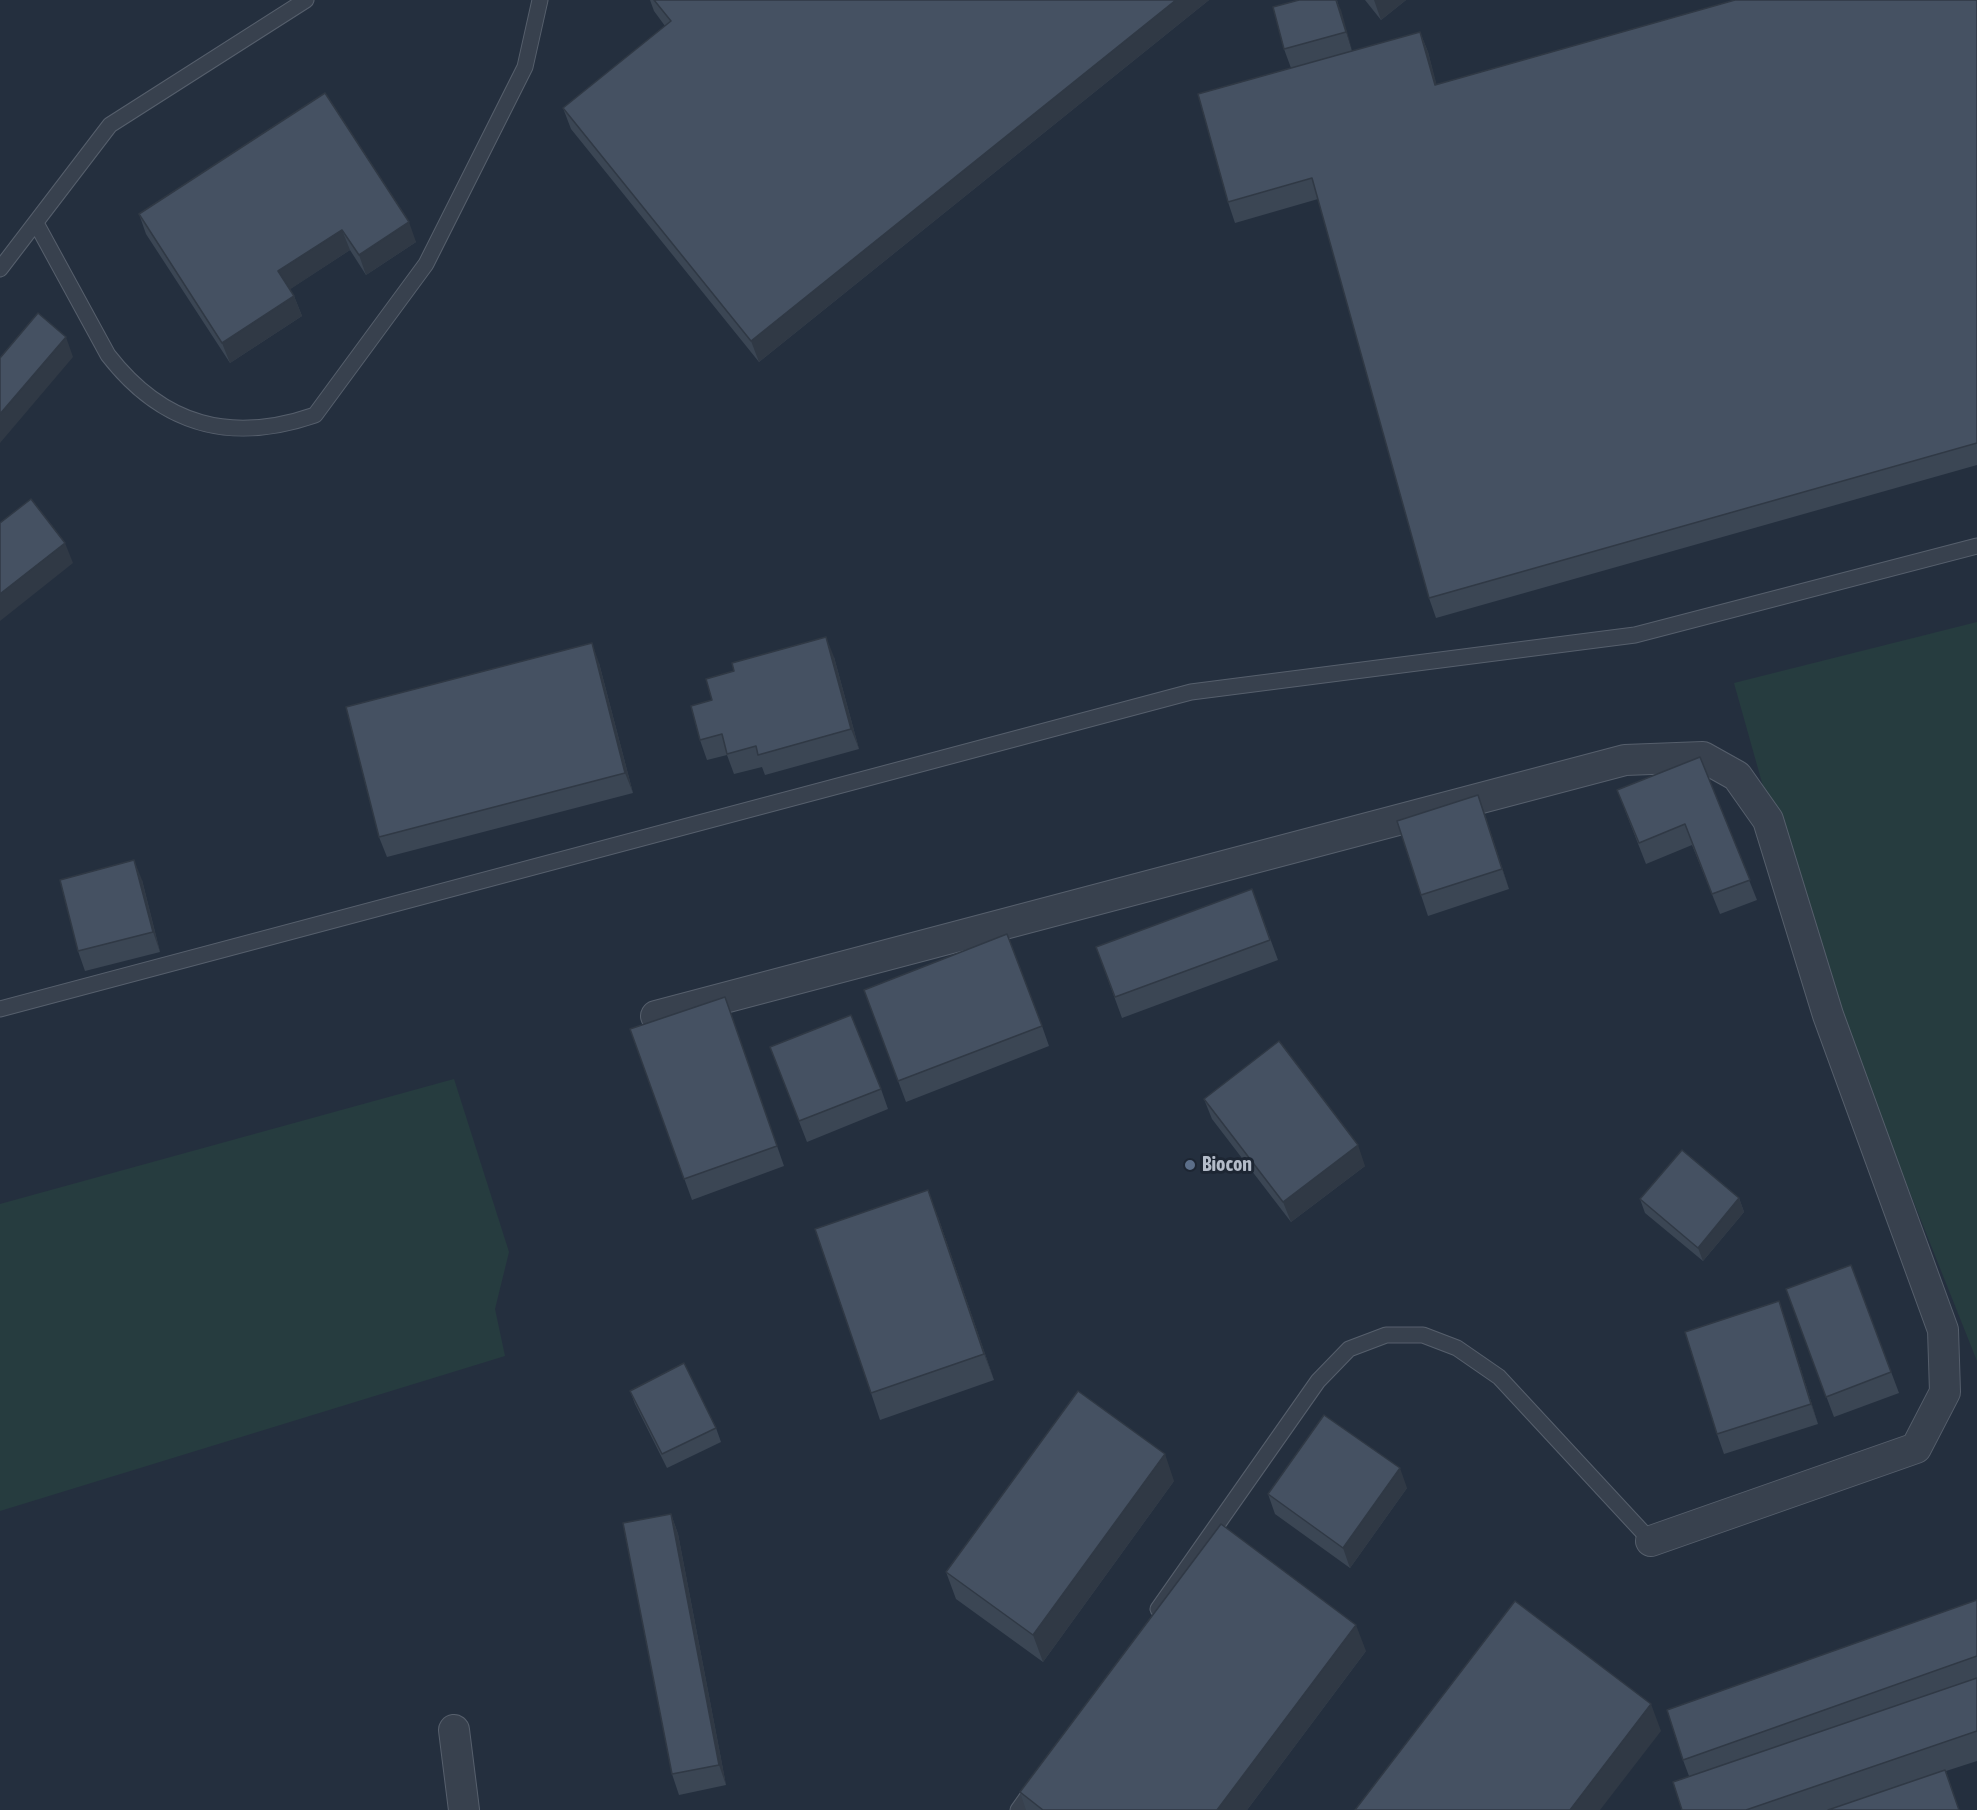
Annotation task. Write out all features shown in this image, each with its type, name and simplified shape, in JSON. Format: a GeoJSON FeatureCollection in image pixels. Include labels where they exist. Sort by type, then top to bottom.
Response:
{"type":"FeatureCollection","features":[{"type":"Feature","properties":{"kind":"street"},"geometry":{"type":"LineString","coordinates":[[656,1016],[1625,760],[1703,757],[1737,776],[1768,820],[1828,1015],[1943,1329],[1945,1392],[1916,1448],[1651,1541]]}},
{"type":"Feature","properties":{"kind":"street"},"geometry":{"type":"LineString","coordinates":[[454,1730],[464,1810]]}},
{"type":"Feature","properties":{"kind":"lane"},"geometry":{"type":"LineString","coordinates":[[0,269],[110,125],[306,0]]}},
{"type":"Feature","properties":{"kind":"lane"},"geometry":{"type":"LineString","coordinates":[[36,223],[108,355],[124,375],[162,406],[194,420],[237,429],[290,424],[315,415],[426,264],[525,67],[540,0]]}},
{"type":"Feature","properties":{"kind":"lane"},"geometry":{"type":"LineString","coordinates":[[0,1009],[379,910],[1191,692],[1635,635],[1977,546]]}},
{"type":"Feature","properties":{"kind":"lane"},"geometry":{"type":"LineString","coordinates":[[1148,1625],[1318,1381],[1349,1349],[1386,1335],[1423,1335],[1457,1348],[1498,1377],[1651,1541]]}},
{"type":"Feature","properties":{"kind":"lane"},"geometry":{"type":"LineString","coordinates":[[1018,1810],[1046,1771]]}},
{"type":"Feature","properties":{"kind":"green space"},"geometry":{"type":"Polygon","coordinates":[[[1977,622],[1977,1361],[1798,911],[1734,683],[1977,622]]]}},
{"type":"Feature","properties":{"kind":"green space"},"geometry":{"type":"Polygon","coordinates":[[[454,1079],[509,1252],[495,1309],[505,1356],[0,1511],[0,1204],[454,1079]]]}},
{"type":"Feature","properties":{"kind":"building"},"geometry":{"type":"Polygon","coordinates":[[[654,0],[1176,0],[751,341],[563,108],[671,21],[654,0]]]}},
{"type":"Feature","properties":{"kind":"building"},"geometry":{"type":"Polygon","coordinates":[[[1299,0],[1336,0],[1346,32],[1284,49],[1273,7],[1299,0]]]}},
{"type":"Feature","properties":{"kind":"building"},"geometry":{"type":"Polygon","coordinates":[[[1735,0],[1977,0],[1977,443],[1429,598],[1312,178],[1228,202],[1198,94],[1420,32],[1435,85],[1735,0]]]}},
{"type":"Feature","properties":{"kind":"building"},"geometry":{"type":"Polygon","coordinates":[[[325,93],[409,222],[359,255],[342,230],[278,271],[294,296],[222,343],[139,214],[325,93]]]}},
{"type":"Feature","properties":{"kind":"building"},"geometry":{"type":"Polygon","coordinates":[[[38,313],[66,337],[0,414],[0,358],[38,313]]]}},
{"type":"Feature","properties":{"kind":"building"},"geometry":{"type":"Polygon","coordinates":[[[31,499],[65,543],[0,594],[0,523],[31,499]]]}},
{"type":"Feature","properties":{"kind":"building"},"geometry":{"type":"Polygon","coordinates":[[[826,637],[851,729],[758,755],[756,746],[727,754],[722,734],[700,740],[691,706],[712,700],[706,679],[734,671],[732,663],[826,637]]]}},
{"type":"Feature","properties":{"kind":"building"},"geometry":{"type":"Polygon","coordinates":[[[592,643],[625,773],[379,837],[346,707],[592,643]]]}},
{"type":"Feature","properties":{"kind":"building"},"geometry":{"type":"Polygon","coordinates":[[[1700,757],[1750,880],[1712,894],[1685,824],[1639,843],[1617,790],[1700,757]]]}},
{"type":"Feature","properties":{"kind":"building"},"geometry":{"type":"Polygon","coordinates":[[[1478,795],[1502,869],[1421,895],[1397,821],[1478,795]]]}},
{"type":"Feature","properties":{"kind":"building"},"geometry":{"type":"Polygon","coordinates":[[[134,860],[153,932],[78,951],[60,880],[134,860]]]}},
{"type":"Feature","properties":{"kind":"building"},"geometry":{"type":"Polygon","coordinates":[[[1252,889],[1270,940],[1115,997],[1096,947],[1252,889]]]}},
{"type":"Feature","properties":{"kind":"building"},"geometry":{"type":"Polygon","coordinates":[[[1007,934],[1042,1026],[898,1081],[864,990],[1007,934]]]}},
{"type":"Feature","properties":{"kind":"building"},"geometry":{"type":"Polygon","coordinates":[[[725,997],[777,1146],[684,1179],[630,1029],[725,997]]]}},
{"type":"Feature","properties":{"kind":"building"},"geometry":{"type":"Polygon","coordinates":[[[851,1015],[881,1089],[799,1121],[770,1047],[851,1015]]]}},
{"type":"Feature","properties":{"kind":"building"},"geometry":{"type":"Polygon","coordinates":[[[1279,1041],[1358,1145],[1283,1202],[1204,1099],[1279,1041]]]}},
{"type":"Feature","properties":{"kind":"building"},"geometry":{"type":"Polygon","coordinates":[[[1682,1150],[1739,1198],[1698,1248],[1640,1199],[1682,1150]]]}},
{"type":"Feature","properties":{"kind":"building"},"geometry":{"type":"Polygon","coordinates":[[[928,1190],[984,1354],[871,1393],[815,1229],[928,1190]]]}},
{"type":"Feature","properties":{"kind":"building"},"geometry":{"type":"Polygon","coordinates":[[[1851,1265],[1891,1372],[1826,1397],[1786,1289],[1851,1265]]]}},
{"type":"Feature","properties":{"kind":"building"},"geometry":{"type":"Polygon","coordinates":[[[1779,1301],[1811,1404],[1717,1434],[1685,1332],[1779,1301]]]}},
{"type":"Feature","properties":{"kind":"building"},"geometry":{"type":"Polygon","coordinates":[[[684,1363],[716,1428],[662,1454],[630,1391],[684,1363]]]}},
{"type":"Feature","properties":{"kind":"building"},"geometry":{"type":"Polygon","coordinates":[[[1078,1391],[1165,1454],[1033,1635],[946,1572],[1078,1391]]]}},
{"type":"Feature","properties":{"kind":"building"},"geometry":{"type":"Polygon","coordinates":[[[1324,1415],[1400,1468],[1343,1548],[1268,1494],[1324,1415]]]}},
{"type":"Feature","properties":{"kind":"building"},"geometry":{"type":"Polygon","coordinates":[[[671,1514],[719,1765],[672,1774],[623,1523],[671,1514]]]}},
{"type":"Feature","properties":{"kind":"building"},"geometry":{"type":"Polygon","coordinates":[[[1221,1524],[1356,1625],[1217,1810],[1043,1810],[1020,1792],[1221,1524]]]}},
{"type":"Feature","properties":{"kind":"building"},"geometry":{"type":"Polygon","coordinates":[[[1977,1600],[1977,1656],[1683,1760],[1667,1710],[1977,1600]]]}},
{"type":"Feature","properties":{"kind":"building"},"geometry":{"type":"Polygon","coordinates":[[[1515,1601],[1651,1704],[1570,1810],[1355,1810],[1515,1601]]]}},
{"type":"Feature","properties":{"kind":"building"},"geometry":{"type":"Polygon","coordinates":[[[1977,1678],[1977,1731],[1746,1810],[1682,1810],[1673,1782],[1977,1678]]]}},
{"type":"Feature","properties":{"kind":"building"},"geometry":{"type":"Polygon","coordinates":[[[1945,1770],[1959,1810],[1828,1810],[1945,1770]]]}},
{"type":"Feature","properties":{"kind":"place","name":"Biocon"},"geometry":{"type":"Point","coordinates":[1190,1165]}}]}
